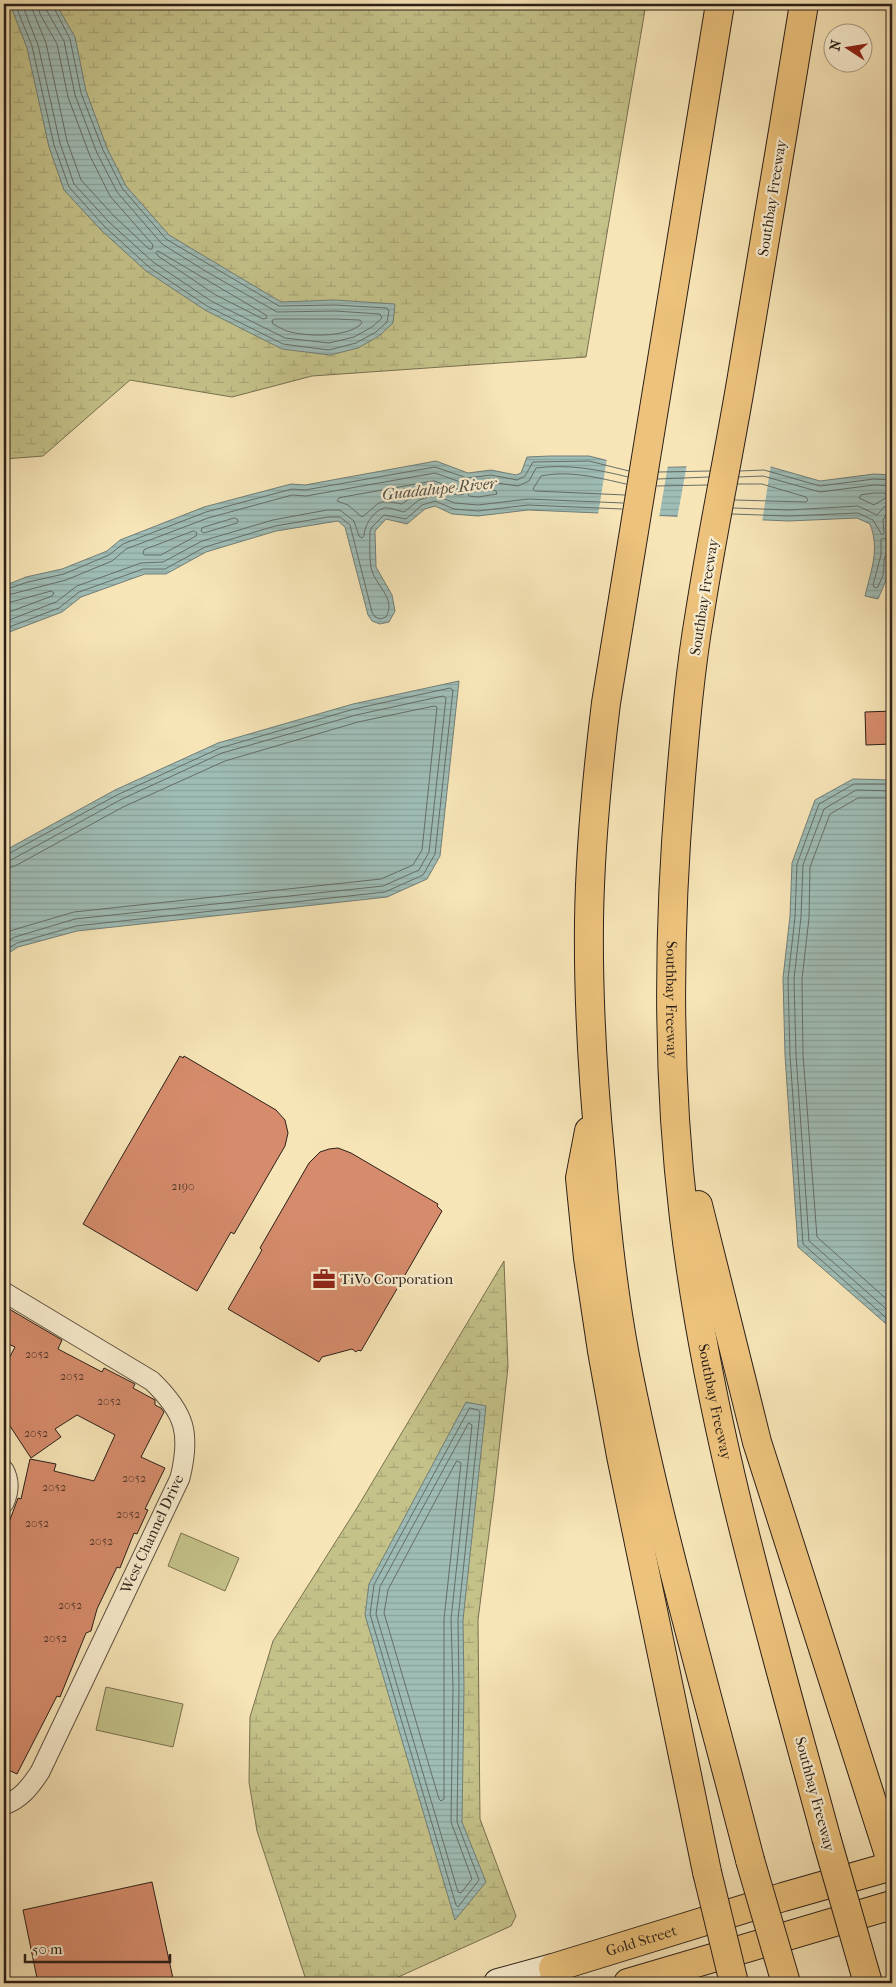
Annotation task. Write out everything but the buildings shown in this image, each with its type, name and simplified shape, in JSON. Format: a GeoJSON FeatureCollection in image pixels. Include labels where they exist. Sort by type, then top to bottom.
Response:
{"type":"FeatureCollection","features":[{"type":"Feature","properties":{"kind":"main road","name":"Southbay Freeway"},"geometry":{"type":"LineString","coordinates":[[804,4],[741,383],[699,615],[684,739],[674,863],[671,983],[674,1098],[683,1216],[702,1341],[730,1473],[826,1837],[868,1983]]}},
{"type":"Feature","properties":{"kind":"main road"},"geometry":{"type":"LineString","coordinates":[[718,12],[619,617],[600,752],[591,865],[589,986],[595,1100],[606,1230],[625,1353],[656,1498],[750,1860],[786,1983]]}},
{"type":"Feature","properties":{"kind":"main road"},"geometry":{"type":"LineString","coordinates":[[674,1098],[706,1240],[757,1442],[892,1865]]}},
{"type":"Feature","properties":{"kind":"main road"},"geometry":{"type":"LineString","coordinates":[[595,1100],[580,1178],[592,1286],[602,1351],[621,1456],[707,1872],[734,1983]]}},
{"type":"Feature","properties":{"kind":"main road","name":"Gold Street"},"geometry":{"type":"LineString","coordinates":[[498,1983],[555,1976],[783,1897],[892,1865]]}},
{"type":"Feature","properties":{"kind":"main road"},"geometry":{"type":"LineString","coordinates":[[628,1983],[892,1905]]}},
{"type":"Feature","properties":{"kind":"street","name":"West Channel Drive"},"geometry":{"type":"LineString","coordinates":[[4,1292],[152,1381],[170,1398],[181,1419],[186,1437],[185,1458],[180,1478],[40,1772],[22,1796],[4,1806]]}},
{"type":"Feature","properties":{"kind":"street"},"geometry":{"type":"LineString","coordinates":[[4,1470],[7,1476],[8,1487],[4,1503]]}},
{"type":"Feature","properties":{"kind":"green space"},"geometry":{"type":"Polygon","coordinates":[[[4,4],[646,4],[586,357],[312,376],[232,397],[130,380],[43,456],[4,459],[4,4]]]}},
{"type":"Feature","properties":{"kind":"green space"},"geometry":{"type":"Polygon","coordinates":[[[504,1261],[508,1367],[478,1620],[480,1819],[516,1916],[511,1926],[385,1983],[307,1983],[257,1831],[249,1782],[250,1717],[273,1641],[357,1508],[504,1261]]]}},
{"type":"Feature","properties":{"kind":"green space"},"geometry":{"type":"Polygon","coordinates":[[[181,1533],[239,1558],[225,1591],[168,1566],[181,1533]]]}},
{"type":"Feature","properties":{"kind":"green space"},"geometry":{"type":"Polygon","coordinates":[[[106,1687],[183,1704],[173,1747],[96,1730],[106,1687]]]}},
{"type":"Feature","properties":{"kind":"water"},"geometry":{"type":"Polygon","coordinates":[[[10,4],[56,4],[75,37],[86,91],[107,148],[126,186],[169,235],[281,302],[335,300],[395,304],[393,323],[379,336],[358,348],[330,355],[282,349],[205,310],[146,271],[101,230],[64,190],[49,147],[27,48],[10,4]]]}},
{"type":"Feature","properties":{"kind":"water","name":"Guadalupe River"},"geometry":{"type":"Polygon","coordinates":[[[589,456],[637,468],[764,465],[820,481],[874,474],[892,475],[892,513],[888,521],[891,547],[887,578],[878,599],[865,596],[874,560],[873,533],[870,524],[857,518],[789,521],[528,510],[478,516],[452,514],[435,506],[425,509],[407,524],[386,519],[375,531],[376,567],[392,595],[395,611],[389,622],[380,624],[372,621],[368,615],[345,527],[338,521],[276,531],[206,552],[166,574],[145,574],[81,597],[62,612],[4,634],[4,586],[26,577],[62,569],[107,551],[120,540],[204,507],[291,484],[305,485],[436,461],[468,473],[491,470],[516,475],[521,473],[527,457],[589,456]]]}},
{"type":"Feature","properties":{"kind":"water"},"geometry":{"type":"Polygon","coordinates":[[[459,681],[440,856],[427,879],[387,897],[77,931],[18,947],[4,956],[4,851],[115,790],[218,743],[353,704],[459,681]]]}},
{"type":"Feature","properties":{"kind":"water"},"geometry":{"type":"Polygon","coordinates":[[[853,779],[892,780],[892,1329],[798,1247],[785,1055],[783,978],[790,916],[792,863],[815,800],[853,779]]]}},
{"type":"Feature","properties":{"kind":"water"},"geometry":{"type":"Polygon","coordinates":[[[466,1402],[486,1406],[463,1620],[462,1822],[486,1882],[455,1920],[365,1615],[369,1584],[466,1402]]]}},
{"type":"Feature","properties":{"kind":"pier"},"geometry":{"type":"Polygon","coordinates":[[[607,458],[638,465],[668,465],[659,518],[598,515],[607,458]]]}},
{"type":"Feature","properties":{"kind":"pier"},"geometry":{"type":"Polygon","coordinates":[[[687,464],[771,464],[762,523],[677,519],[687,464]]]}},
{"type":"Feature","properties":{"kind":"place","name":"TiVo Corporation"},"geometry":{"type":"Point","coordinates":[324,1279]}}]}
